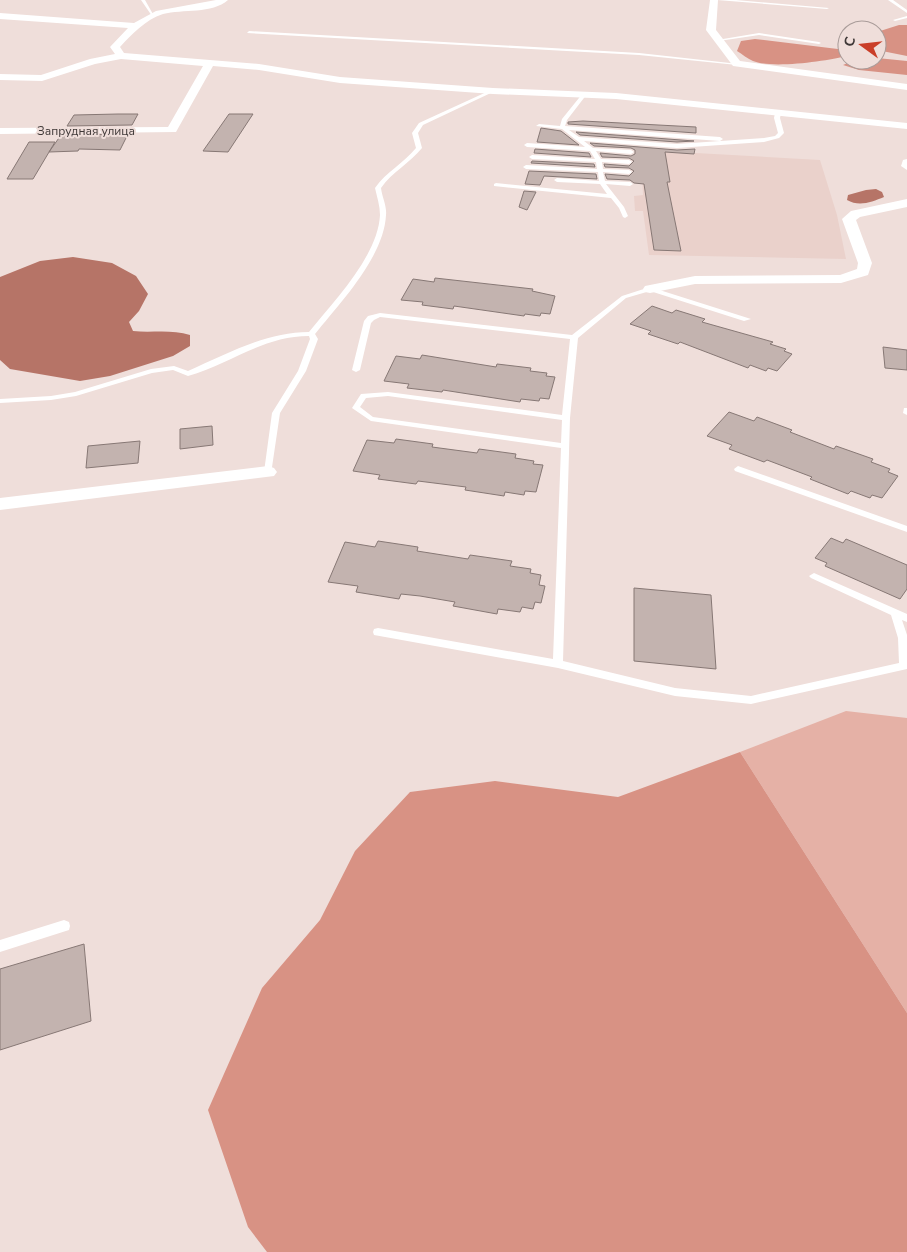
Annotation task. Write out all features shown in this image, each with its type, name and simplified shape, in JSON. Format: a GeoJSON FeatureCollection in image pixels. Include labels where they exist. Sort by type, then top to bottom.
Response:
{"type":"FeatureCollection","features":[{"type":"Feature","properties":{"kind":"street"},"geometry":{"type":"LineString","coordinates":[[121,56],[115,47],[137,26],[153,15],[214,4],[224,0]]}},
{"type":"Feature","properties":{"kind":"street"},"geometry":{"type":"LineString","coordinates":[[714,0],[711,30],[737,64],[907,87]]}},
{"type":"Feature","properties":{"kind":"street"},"geometry":{"type":"LineString","coordinates":[[0,16],[137,26]]}},
{"type":"Feature","properties":{"kind":"street"},"geometry":{"type":"LineString","coordinates":[[0,77],[42,78],[93,61],[121,56],[259,67],[340,80],[493,91],[585,94],[907,126]]}},
{"type":"Feature","properties":{"kind":"street","name":"Запрудная улица"},"geometry":{"type":"LineString","coordinates":[[0,131],[172,130],[210,62]]}},
{"type":"Feature","properties":{"kind":"street"},"geometry":{"type":"LineString","coordinates":[[650,288],[695,280],[841,280],[853,277],[863,272],[865,263],[849,219],[856,214],[907,203]]}},
{"type":"Feature","properties":{"kind":"street"},"geometry":{"type":"LineString","coordinates":[[0,504],[268,472]]}},
{"type":"Feature","properties":{"kind":"lane"},"geometry":{"type":"LineString","coordinates":[[143,0],[153,15]]}},
{"type":"Feature","properties":{"kind":"lane"},"geometry":{"type":"LineString","coordinates":[[719,0],[827,8]]}},
{"type":"Feature","properties":{"kind":"lane"},"geometry":{"type":"LineString","coordinates":[[890,0],[907,12]]}},
{"type":"Feature","properties":{"kind":"lane"},"geometry":{"type":"LineString","coordinates":[[895,20],[907,17]]}},
{"type":"Feature","properties":{"kind":"lane"},"geometry":{"type":"LineString","coordinates":[[249,32],[602,51],[737,64]]}},
{"type":"Feature","properties":{"kind":"lane"},"geometry":{"type":"LineString","coordinates":[[719,40],[759,34],[819,43]]}},
{"type":"Feature","properties":{"kind":"lane"},"geometry":{"type":"LineString","coordinates":[[311,334],[348,289],[376,243],[383,214],[378,188],[384,178],[414,156],[420,148],[415,133],[421,124],[493,91]]}},
{"type":"Feature","properties":{"kind":"lane"},"geometry":{"type":"LineString","coordinates":[[562,127],[564,120],[585,94]]}},
{"type":"Feature","properties":{"kind":"lane"},"geometry":{"type":"LineString","coordinates":[[579,139],[677,146],[764,140],[777,137],[781,133],[777,118],[778,113]]}},
{"type":"Feature","properties":{"kind":"lane"},"geometry":{"type":"LineString","coordinates":[[539,126],[701,136],[742,141]]}},
{"type":"Feature","properties":{"kind":"lane"},"geometry":{"type":"LineString","coordinates":[[562,127],[592,150],[599,160],[602,183],[622,208],[625,216]]}},
{"type":"Feature","properties":{"kind":"lane"},"geometry":{"type":"LineString","coordinates":[[527,145],[631,152]]}},
{"type":"Feature","properties":{"kind":"lane"},"geometry":{"type":"LineString","coordinates":[[532,157],[629,162]]}},
{"type":"Feature","properties":{"kind":"lane"},"geometry":{"type":"LineString","coordinates":[[526,167],[629,172]]}},
{"type":"Feature","properties":{"kind":"lane"},"geometry":{"type":"LineString","coordinates":[[557,180],[630,184]]}},
{"type":"Feature","properties":{"kind":"lane"},"geometry":{"type":"LineString","coordinates":[[496,185],[613,196]]}},
{"type":"Feature","properties":{"kind":"lane"},"geometry":{"type":"LineString","coordinates":[[356,370],[367,323],[371,318],[380,316],[574,337],[624,298],[650,288],[747,319]]}},
{"type":"Feature","properties":{"kind":"lane"},"geometry":{"type":"LineString","coordinates":[[0,401],[51,398],[76,394],[152,371],[174,368],[188,374],[279,336],[302,333],[311,334]]}},
{"type":"Feature","properties":{"kind":"lane"},"geometry":{"type":"LineString","coordinates":[[268,472],[276,412],[302,371],[314,339],[311,334]]}},
{"type":"Feature","properties":{"kind":"lane"},"geometry":{"type":"LineString","coordinates":[[558,664],[566,418],[574,337]]}},
{"type":"Feature","properties":{"kind":"lane"},"geometry":{"type":"LineString","coordinates":[[566,418],[388,394],[364,396],[356,408],[371,419],[566,446]]}},
{"type":"Feature","properties":{"kind":"lane"},"geometry":{"type":"LineString","coordinates":[[738,469],[907,529]]}},
{"type":"Feature","properties":{"kind":"lane"},"geometry":{"type":"LineString","coordinates":[[814,576],[907,618]]}},
{"type":"Feature","properties":{"kind":"lane"},"geometry":{"type":"LineString","coordinates":[[378,632],[558,664],[675,692],[751,700],[906,665],[903,638],[895,613]]}},
{"type":"Feature","properties":{"kind":"lane"},"geometry":{"type":"LineString","coordinates":[[0,946],[64,926]]}},
{"type":"Feature","properties":{"kind":"shaded area"},"geometry":{"type":"Polygon","coordinates":[[[899,25],[907,25],[907,56],[887,52],[887,29],[899,25]]]}},
{"type":"Feature","properties":{"kind":"shaded area"},"geometry":{"type":"Polygon","coordinates":[[[755,39],[837,49],[837,58],[786,64],[762,63],[751,60],[737,51],[741,41],[755,39]]]}},
{"type":"Feature","properties":{"kind":"shaded area"},"geometry":{"type":"Polygon","coordinates":[[[887,59],[907,61],[907,75],[859,70],[887,70],[887,59]]]}},
{"type":"Feature","properties":{"kind":"shaded area"},"geometry":{"type":"Polygon","coordinates":[[[641,150],[820,160],[837,215],[846,259],[649,255],[643,211],[635,211],[634,196],[643,195],[641,150]]]}},
{"type":"Feature","properties":{"kind":"shaded area"},"geometry":{"type":"Polygon","coordinates":[[[876,189],[882,192],[884,197],[861,203],[847,200],[848,195],[876,189]]]}},
{"type":"Feature","properties":{"kind":"shaded area"},"geometry":{"type":"Polygon","coordinates":[[[73,257],[112,263],[136,276],[148,294],[139,311],[129,322],[133,331],[183,333],[190,335],[190,346],[173,356],[110,376],[80,381],[10,369],[0,360],[0,277],[40,261],[73,257]]]}},
{"type":"Feature","properties":{"kind":"shaded area"},"geometry":{"type":"Polygon","coordinates":[[[846,711],[907,718],[907,1013],[740,752],[846,711]]]}},
{"type":"Feature","properties":{"kind":"shaded area"},"geometry":{"type":"Polygon","coordinates":[[[740,752],[907,1013],[907,1252],[267,1252],[248,1227],[208,1110],[262,988],[320,920],[355,851],[410,792],[495,781],[618,797],[740,752]]]}},
{"type":"Feature","properties":{"kind":"building"},"geometry":{"type":"Polygon","coordinates":[[[138,114],[132,125],[67,126],[74,115],[138,114]]]}},
{"type":"Feature","properties":{"kind":"building"},"geometry":{"type":"Polygon","coordinates":[[[229,114],[253,114],[228,152],[203,151],[229,114]]]}},
{"type":"Feature","properties":{"kind":"building"},"geometry":{"type":"Polygon","coordinates":[[[583,121],[696,127],[696,133],[568,124],[568,122],[583,121]]]}},
{"type":"Feature","properties":{"kind":"building"},"geometry":{"type":"Polygon","coordinates":[[[541,128],[561,131],[579,145],[537,142],[541,128]]]}},
{"type":"Feature","properties":{"kind":"building"},"geometry":{"type":"Polygon","coordinates":[[[576,132],[694,141],[677,142],[580,135],[576,132]]]}},
{"type":"Feature","properties":{"kind":"building"},"geometry":{"type":"Polygon","coordinates":[[[128,134],[120,150],[79,149],[78,151],[49,152],[61,135],[128,134]]]}},
{"type":"Feature","properties":{"kind":"building"},"geometry":{"type":"Polygon","coordinates":[[[29,142],[55,142],[33,179],[7,179],[29,142]]]}},
{"type":"Feature","properties":{"kind":"building"},"geometry":{"type":"Polygon","coordinates":[[[590,143],[677,150],[695,149],[694,154],[665,152],[670,182],[667,182],[681,251],[654,250],[644,184],[634,183],[630,180],[607,179],[605,174],[629,176],[634,171],[629,168],[605,167],[604,164],[629,166],[634,161],[629,158],[602,157],[600,153],[631,156],[635,154],[635,150],[631,148],[594,146],[590,143]]]}},
{"type":"Feature","properties":{"kind":"building"},"geometry":{"type":"Polygon","coordinates":[[[535,149],[589,153],[591,157],[534,153],[535,149]]]}},
{"type":"Feature","properties":{"kind":"building"},"geometry":{"type":"Polygon","coordinates":[[[532,161],[594,164],[595,167],[531,163],[532,161]]]}},
{"type":"Feature","properties":{"kind":"building"},"geometry":{"type":"Polygon","coordinates":[[[529,171],[596,174],[597,179],[544,176],[540,185],[525,184],[529,171]]]}},
{"type":"Feature","properties":{"kind":"building"},"geometry":{"type":"Polygon","coordinates":[[[524,191],[536,192],[527,210],[519,207],[524,191]]]}},
{"type":"Feature","properties":{"kind":"building"},"geometry":{"type":"Polygon","coordinates":[[[435,278],[533,289],[532,291],[555,296],[550,314],[541,313],[540,316],[525,314],[524,316],[454,306],[453,309],[422,305],[423,302],[401,300],[413,279],[434,282],[435,278]]]}},
{"type":"Feature","properties":{"kind":"building"},"geometry":{"type":"Polygon","coordinates":[[[652,306],[672,313],[676,310],[705,319],[702,322],[773,342],[770,344],[786,349],[784,351],[792,354],[777,371],[768,368],[766,371],[750,365],[748,368],[680,342],[678,344],[648,334],[651,331],[630,324],[652,306]]]}},
{"type":"Feature","properties":{"kind":"building"},"geometry":{"type":"Polygon","coordinates":[[[883,347],[907,350],[907,370],[885,368],[883,347]]]}},
{"type":"Feature","properties":{"kind":"building"},"geometry":{"type":"Polygon","coordinates":[[[422,355],[496,367],[497,364],[531,368],[530,371],[547,373],[546,376],[555,377],[549,399],[540,398],[539,401],[521,399],[520,402],[443,390],[442,392],[407,388],[409,384],[384,381],[396,356],[420,359],[422,355]]]}},
{"type":"Feature","properties":{"kind":"building"},"geometry":{"type":"Polygon","coordinates":[[[729,412],[754,421],[757,417],[834,449],[836,446],[873,459],[871,462],[890,469],[888,472],[898,476],[882,498],[872,495],[870,498],[851,491],[848,494],[810,479],[812,477],[767,460],[764,462],[729,449],[732,445],[707,436],[729,412]]]}},
{"type":"Feature","properties":{"kind":"building"},"geometry":{"type":"Polygon","coordinates":[[[212,426],[213,445],[180,449],[180,429],[212,426]]]}},
{"type":"Feature","properties":{"kind":"building"},"geometry":{"type":"Polygon","coordinates":[[[396,439],[433,444],[432,447],[477,453],[479,449],[516,454],[515,458],[534,461],[533,464],[543,465],[536,492],[525,491],[524,495],[505,492],[504,496],[465,490],[466,487],[418,481],[416,484],[378,479],[380,475],[353,471],[367,440],[394,443],[396,439]]]}},
{"type":"Feature","properties":{"kind":"building"},"geometry":{"type":"Polygon","coordinates":[[[140,441],[138,463],[86,468],[88,446],[140,441]]]}},
{"type":"Feature","properties":{"kind":"building"},"geometry":{"type":"Polygon","coordinates":[[[831,538],[843,543],[846,539],[907,565],[907,589],[900,599],[825,566],[827,563],[815,558],[831,538]]]}},
{"type":"Feature","properties":{"kind":"building"},"geometry":{"type":"Polygon","coordinates":[[[378,541],[418,547],[417,551],[468,559],[470,555],[512,561],[510,566],[531,569],[530,573],[541,575],[539,585],[545,586],[541,603],[535,602],[533,609],[522,607],[520,612],[498,609],[497,614],[453,606],[455,602],[420,596],[401,594],[399,599],[356,592],[358,586],[328,582],[345,542],[375,547],[378,541]]]}},
{"type":"Feature","properties":{"kind":"building"},"geometry":{"type":"Polygon","coordinates":[[[634,588],[711,595],[716,669],[634,661],[634,588]]]}},
{"type":"Feature","properties":{"kind":"building"},"geometry":{"type":"Polygon","coordinates":[[[84,944],[91,1021],[0,1050],[0,969],[84,944]]]}}]}
